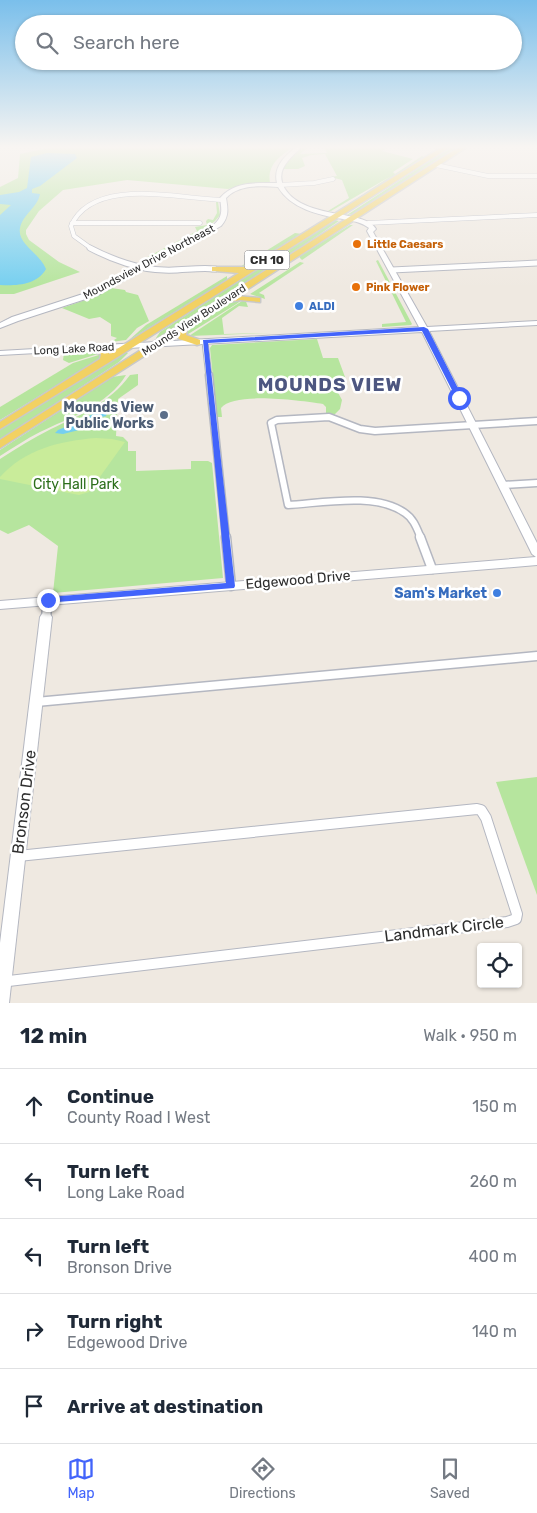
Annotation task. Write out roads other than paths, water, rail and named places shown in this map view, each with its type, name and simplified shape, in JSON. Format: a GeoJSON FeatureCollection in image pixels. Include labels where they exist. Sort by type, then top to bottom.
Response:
{"type":"FeatureCollection","features":[{"type":"Feature","properties":{"kind":"main road","name":"Mounds View Boulevard"},"geometry":{"type":"LineString","coordinates":[[0,426],[374,194]]}},
{"type":"Feature","properties":{"kind":"main road","name":"Mounds View Boulevard"},"geometry":{"type":"LineString","coordinates":[[0,445],[391,194]]}},
{"type":"Feature","properties":{"kind":"main road"},"geometry":{"type":"LineString","coordinates":[[295,232],[303,232],[323,225]]}},
{"type":"Feature","properties":{"kind":"main road"},"geometry":{"type":"LineString","coordinates":[[215,269],[243,271],[279,252]]}},
{"type":"Feature","properties":{"kind":"main road"},"geometry":{"type":"LineString","coordinates":[[215,269],[231,276],[232,278],[228,284]]}},
{"type":"Feature","properties":{"kind":"main road"},"geometry":{"type":"LineString","coordinates":[[214,308],[233,299],[257,300],[246,292],[251,284]]}},
{"type":"Feature","properties":{"kind":"main road"},"geometry":{"type":"LineString","coordinates":[[183,327],[182,337],[201,342]]}},
{"type":"Feature","properties":{"kind":"main road"},"geometry":{"type":"LineString","coordinates":[[91,348],[105,353],[105,360]]}},
{"type":"Feature","properties":{"kind":"street"},"geometry":{"type":"LineString","coordinates":[[215,269],[200,267],[165,270],[144,266],[102,253],[82,244],[73,234],[72,223],[76,215],[88,205],[110,196],[141,194],[223,200],[226,194]]}},
{"type":"Feature","properties":{"kind":"street"},"geometry":{"type":"LineString","coordinates":[[285,194],[296,203],[351,219],[369,227],[537,215]]}},
{"type":"Feature","properties":{"kind":"street","name":"Moundsview Drive Northeast"},"geometry":{"type":"LineString","coordinates":[[0,326],[15,319],[84,298],[144,266],[218,224],[226,214],[223,200]]}},
{"type":"Feature","properties":{"kind":"street"},"geometry":{"type":"LineString","coordinates":[[72,223],[200,223]]}},
{"type":"Feature","properties":{"kind":"street"},"geometry":{"type":"LineString","coordinates":[[369,227],[424,329],[537,554]]}},
{"type":"Feature","properties":{"kind":"street"},"geometry":{"type":"LineString","coordinates":[[392,270],[537,263]]}},
{"type":"Feature","properties":{"kind":"street","name":"Long Lake Road"},"geometry":{"type":"LineString","coordinates":[[0,353],[537,322]]}},
{"type":"Feature","properties":{"kind":"street"},"geometry":{"type":"LineString","coordinates":[[201,342],[230,586]]}},
{"type":"Feature","properties":{"kind":"street"},"geometry":{"type":"LineString","coordinates":[[432,569],[415,523],[406,513],[393,506],[369,500],[286,506],[270,420],[329,417],[360,429],[375,431],[537,420]]}},
{"type":"Feature","properties":{"kind":"street"},"geometry":{"type":"LineString","coordinates":[[503,485],[537,483]]}},
{"type":"Feature","properties":{"kind":"street","name":"Edgewood Drive"},"geometry":{"type":"LineString","coordinates":[[0,605],[537,561]]}},
{"type":"Feature","properties":{"kind":"street","name":"Bronson Drive"},"geometry":{"type":"LineString","coordinates":[[1,1003],[2,981],[48,600]]}},
{"type":"Feature","properties":{"kind":"street"},"geometry":{"type":"LineString","coordinates":[[36,702],[537,656]]}},
{"type":"Feature","properties":{"kind":"street","name":"Landmark Circle"},"geometry":{"type":"LineString","coordinates":[[2,981],[507,922],[516,919],[517,914],[486,818],[481,810],[477,809],[18,856]]}},
{"type":"Feature","properties":{"kind":"water"},"geometry":{"type":"Polygon","coordinates":[[[40,194],[39,199],[22,223],[20,234],[25,244],[39,258],[46,269],[32,281],[19,285],[0,285],[0,215],[11,205],[0,204],[0,195],[40,194]]]}},
{"type":"Feature","properties":{"kind":"water"},"geometry":{"type":"Polygon","coordinates":[[[104,408],[108,409],[106,416],[89,420],[83,429],[63,434],[55,433],[58,430],[104,408]]]}},
{"type":"Feature","properties":{"kind":"place","name":"Little Caesars"},"geometry":{"type":"Point","coordinates":[357,244]}},
{"type":"Feature","properties":{"kind":"place","name":"Pink Flower"},"geometry":{"type":"Point","coordinates":[356,287]}},
{"type":"Feature","properties":{"kind":"place","name":"ALDI"},"geometry":{"type":"Point","coordinates":[299,306]}},
{"type":"Feature","properties":{"kind":"place","name":"Mounds View Public Works"},"geometry":{"type":"Point","coordinates":[164,415]}},
{"type":"Feature","properties":{"kind":"place","name":"Sam's Market"},"geometry":{"type":"Point","coordinates":[497,593]}},
{"type":"Feature","properties":{"kind":"district","name":"MOUNDS VIEW"},"geometry":{"type":"Point","coordinates":[330,384]}},
{"type":"Feature","properties":{"kind":"park label","name":"City Hall Park"},"geometry":{"type":"Point","coordinates":[76,484]}}]}
